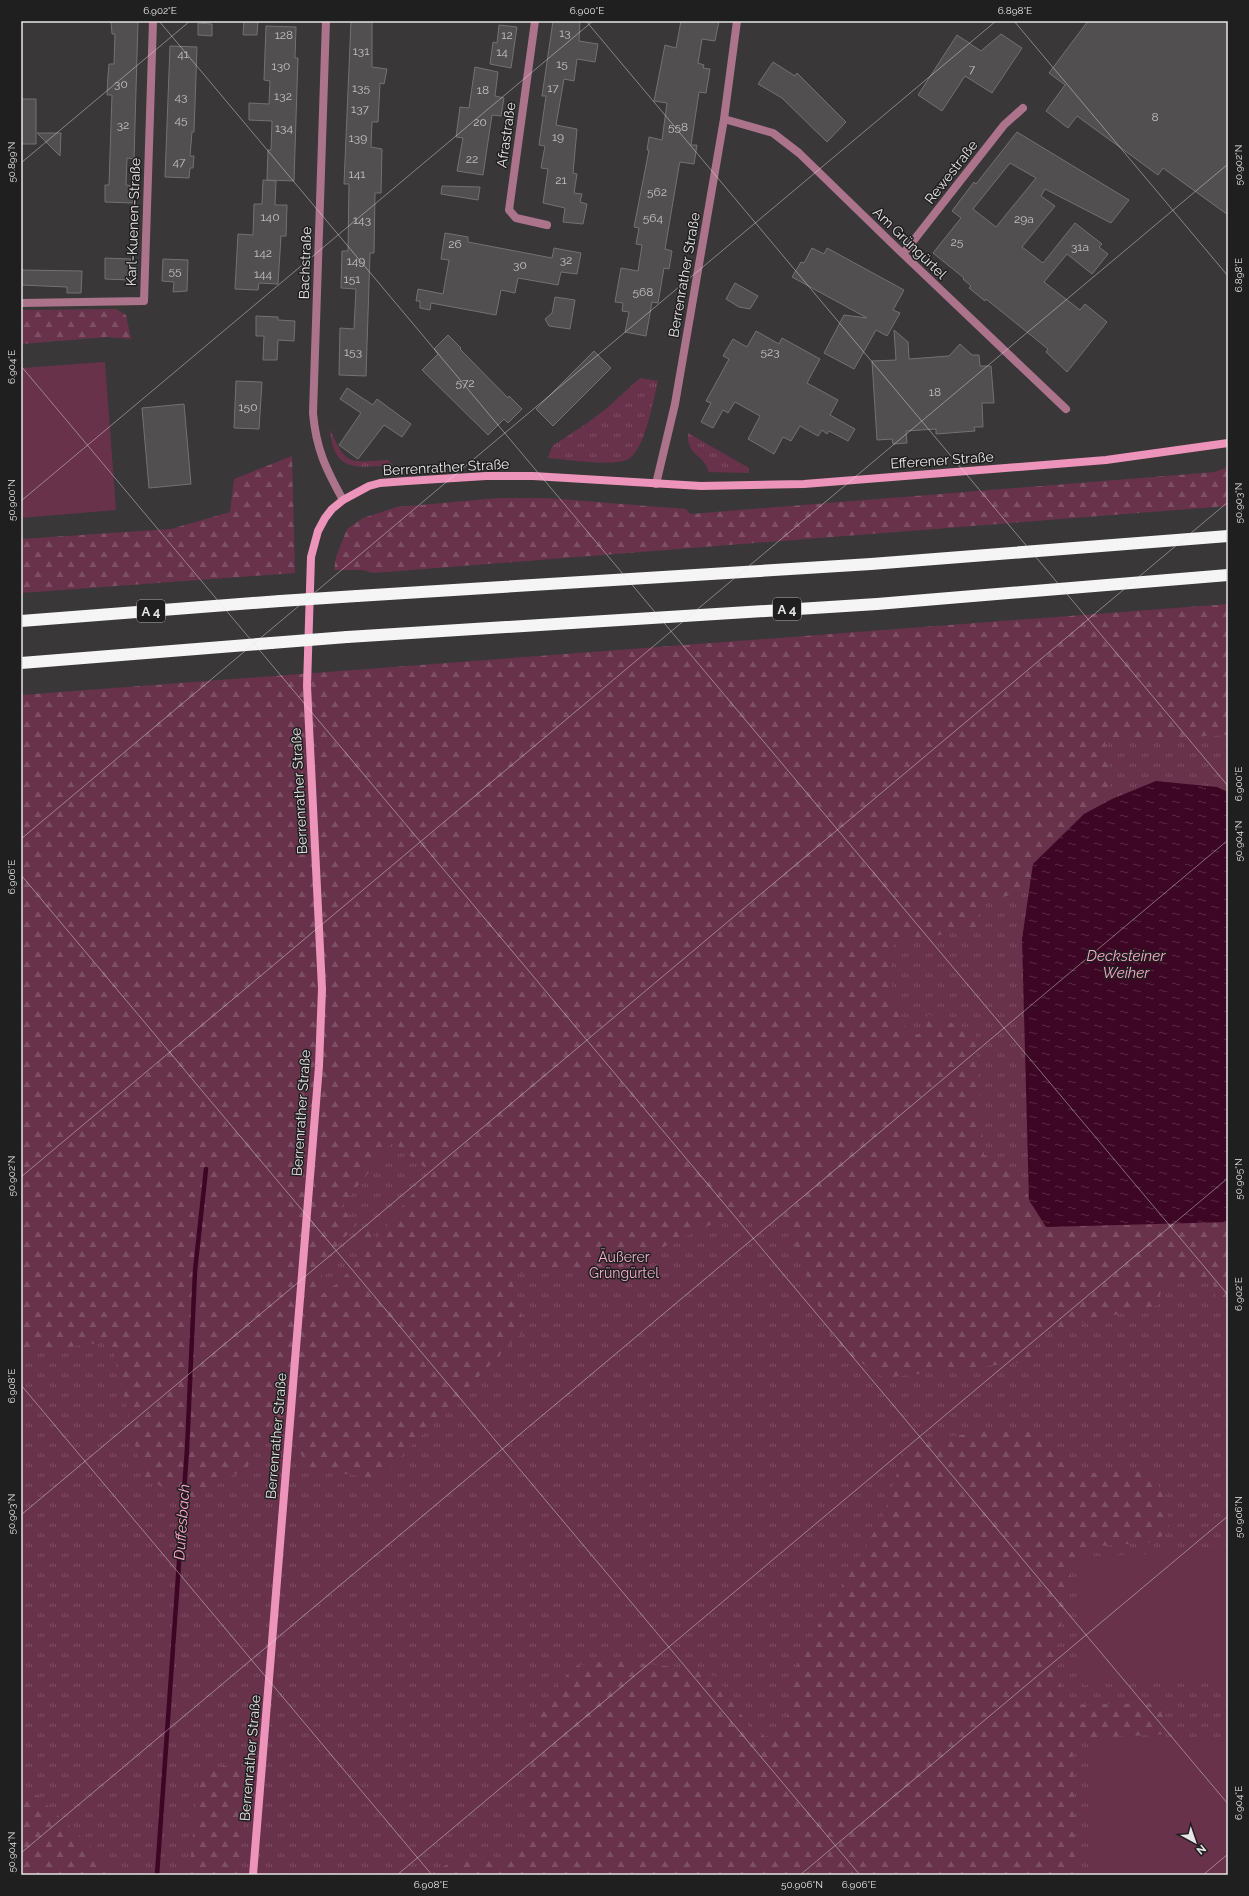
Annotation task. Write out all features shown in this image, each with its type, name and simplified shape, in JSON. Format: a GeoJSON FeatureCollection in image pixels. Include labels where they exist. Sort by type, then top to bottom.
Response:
{"type":"FeatureCollection","features":[{"type":"Feature","properties":{"kind":"highway","name":"A 4"},"geometry":{"type":"LineString","coordinates":[[21,621],[357,596],[871,564],[1228,536]]}},
{"type":"Feature","properties":{"kind":"highway","name":"A 4"},"geometry":{"type":"LineString","coordinates":[[21,663],[346,637],[877,604],[1228,575]]}},
{"type":"Feature","properties":{"kind":"street","name":"Karl-Kuenen-Straße"},"geometry":{"type":"LineString","coordinates":[[21,303],[144,301],[153,21]]}},
{"type":"Feature","properties":{"kind":"street","name":"Bachstraße"},"geometry":{"type":"LineString","coordinates":[[326,21],[313,413],[315,433],[320,453],[343,500]]}},
{"type":"Feature","properties":{"kind":"street","name":"Afrastraße"},"geometry":{"type":"LineString","coordinates":[[535,21],[509,210],[516,218],[547,225]]}},
{"type":"Feature","properties":{"kind":"street","name":"Berrenrather Straße"},"geometry":{"type":"LineString","coordinates":[[254,1875],[318,1074],[321,1020],[322,989],[307,686],[311,557],[318,531],[332,509],[343,500],[369,486],[380,483],[448,478],[533,476],[656,484],[675,404],[724,119],[737,21]]}},
{"type":"Feature","properties":{"kind":"street","name":"Rewestraße"},"geometry":{"type":"LineString","coordinates":[[903,254],[1004,125],[1023,108]]}},
{"type":"Feature","properties":{"kind":"street","name":"Am Grüngürtel"},"geometry":{"type":"LineString","coordinates":[[724,119],[773,133],[785,142],[1066,409]]}},
{"type":"Feature","properties":{"kind":"street","name":"Efferener Straße"},"geometry":{"type":"LineString","coordinates":[[656,484],[701,486],[804,484],[1106,460],[1228,443]]}},
{"type":"Feature","properties":{"kind":"green space"},"geometry":{"type":"Polygon","coordinates":[[[116,309],[126,315],[131,339],[107,337],[21,344],[21,310],[116,309]]]}},
{"type":"Feature","properties":{"kind":"green space"},"geometry":{"type":"Polygon","coordinates":[[[105,362],[116,510],[21,518],[21,368],[105,362]]]}},
{"type":"Feature","properties":{"kind":"green space"},"geometry":{"type":"Polygon","coordinates":[[[640,378],[658,381],[645,433],[636,452],[630,458],[623,461],[602,463],[548,458],[552,446],[586,424],[607,408],[640,378]]]}},
{"type":"Feature","properties":{"kind":"green space"},"geometry":{"type":"Polygon","coordinates":[[[330,429],[340,450],[351,460],[388,460],[393,465],[359,467],[350,465],[343,461],[336,454],[332,444],[330,429]]]}},
{"type":"Feature","properties":{"kind":"green space"},"geometry":{"type":"Polygon","coordinates":[[[688,433],[749,468],[749,473],[709,472],[703,461],[690,447],[688,433]]]}},
{"type":"Feature","properties":{"kind":"green space"},"geometry":{"type":"Polygon","coordinates":[[[292,456],[295,573],[21,593],[21,539],[171,529],[230,512],[234,479],[292,456]]]}},
{"type":"Feature","properties":{"kind":"green space"},"geometry":{"type":"Polygon","coordinates":[[[1228,467],[1228,506],[373,573],[363,570],[334,570],[336,557],[347,529],[363,518],[397,507],[499,498],[546,498],[686,509],[690,514],[1215,472],[1228,467]]]}},
{"type":"Feature","properties":{"kind":"green space"},"geometry":{"type":"Polygon","coordinates":[[[1228,604],[1228,757],[1226,735],[1105,742],[1109,762],[1112,799],[1084,814],[1033,864],[1029,891],[980,902],[976,927],[893,945],[891,968],[893,997],[908,1035],[919,1034],[928,1014],[975,1032],[984,1155],[994,1158],[1012,1173],[1028,1196],[1046,1227],[1228,1222],[1228,1300],[1216,1300],[1212,1278],[1163,1281],[1158,1305],[1088,1321],[1036,1337],[1039,1360],[884,1378],[835,1345],[783,1214],[710,1225],[618,1269],[510,1273],[525,1329],[379,1479],[320,1470],[309,1466],[275,1415],[247,1467],[189,1501],[177,1496],[142,1475],[111,1341],[21,1354],[21,695],[1228,604]],[[393,1142],[341,1207],[357,1224],[330,1254],[322,1259],[321,1295],[339,1282],[356,1263],[362,1240],[368,1230],[377,1238],[430,1172],[393,1142]]]}},
{"type":"Feature","properties":{"kind":"green space","name":"Äußerer Grüngürtel"},"geometry":{"type":"Polygon","coordinates":[[[1228,609],[1228,1875],[21,1875],[21,701],[1228,609]]]}},
{"type":"Feature","properties":{"kind":"green space"},"geometry":{"type":"Polygon","coordinates":[[[1013,1427],[1041,1436],[1058,1460],[1081,1474],[1149,1468],[1165,1498],[1169,1526],[1157,1542],[1087,1547],[1074,1559],[1057,1639],[1062,1705],[1160,1703],[1167,1734],[1072,1739],[1077,1875],[429,1875],[458,1858],[503,1862],[524,1845],[530,1747],[541,1704],[576,1666],[611,1660],[693,1669],[717,1677],[750,1728],[765,1737],[785,1726],[799,1658],[883,1517],[903,1455],[913,1442],[1013,1427]]]}},
{"type":"Feature","properties":{"kind":"green space"},"geometry":{"type":"Polygon","coordinates":[[[1228,1551],[1228,1679],[1083,1685],[1076,1557],[1228,1551]]]}},
{"type":"Feature","properties":{"kind":"green space"},"geometry":{"type":"Polygon","coordinates":[[[1094,1738],[1228,1741],[1228,1875],[1094,1875],[1094,1738]]]}},
{"type":"Feature","properties":{"kind":"green space"},"geometry":{"type":"Polygon","coordinates":[[[224,1766],[247,1771],[240,1864],[246,1875],[189,1875],[199,1774],[224,1766]]]}},
{"type":"Feature","properties":{"kind":"green space"},"geometry":{"type":"Polygon","coordinates":[[[21,1790],[34,1793],[103,1858],[116,1875],[21,1875],[21,1790]]]}},
{"type":"Feature","properties":{"kind":"water","name":"Decksteiner Weiher"},"geometry":{"type":"Polygon","coordinates":[[[1156,781],[1217,787],[1228,792],[1228,1222],[1046,1227],[1029,1200],[1022,939],[1033,864],[1084,814],[1112,799],[1156,781]]]}},
{"type":"Feature","properties":{"kind":"building"},"geometry":{"type":"Polygon","coordinates":[[[111,21],[138,21],[134,159],[127,158],[126,185],[133,186],[133,203],[105,202],[105,185],[109,185],[112,95],[107,95],[108,75],[109,64],[114,64],[115,34],[112,34],[111,21]]]}},
{"type":"Feature","properties":{"kind":"building"},"geometry":{"type":"Polygon","coordinates":[[[244,21],[258,21],[257,35],[243,35],[244,21]]]}},
{"type":"Feature","properties":{"kind":"building"},"geometry":{"type":"Polygon","coordinates":[[[351,21],[372,21],[372,67],[387,69],[384,84],[380,83],[378,122],[372,122],[371,147],[382,149],[381,193],[375,193],[374,253],[370,253],[366,376],[339,375],[340,328],[354,329],[356,289],[341,288],[342,251],[348,251],[349,184],[344,184],[351,21]]]}},
{"type":"Feature","properties":{"kind":"building"},"geometry":{"type":"Polygon","coordinates":[[[553,21],[580,21],[579,41],[598,44],[595,62],[577,59],[574,81],[564,79],[556,125],[577,129],[573,173],[577,174],[574,193],[582,194],[580,202],[587,204],[583,224],[563,222],[565,208],[543,203],[548,169],[541,168],[545,146],[539,145],[546,96],[542,96],[553,21]]]}},
{"type":"Feature","properties":{"kind":"building"},"geometry":{"type":"Polygon","coordinates":[[[681,21],[719,21],[715,41],[702,39],[698,63],[704,65],[703,68],[710,69],[706,93],[699,92],[691,145],[697,145],[694,164],[680,162],[665,249],[672,251],[669,269],[664,268],[658,303],[652,302],[646,336],[625,332],[629,312],[622,311],[623,303],[615,302],[621,268],[638,271],[642,245],[636,244],[639,228],[634,227],[649,150],[647,150],[649,137],[662,140],[667,103],[654,101],[665,45],[676,48],[681,21]]]}},
{"type":"Feature","properties":{"kind":"building"},"geometry":{"type":"Polygon","coordinates":[[[1088,21],[1228,21],[1228,215],[1163,168],[1158,175],[1077,116],[1068,128],[1046,111],[1065,85],[1049,73],[1088,21]]]}},
{"type":"Feature","properties":{"kind":"building"},"geometry":{"type":"Polygon","coordinates":[[[198,23],[212,24],[212,36],[198,35],[198,23]]]}},
{"type":"Feature","properties":{"kind":"building"},"geometry":{"type":"Polygon","coordinates":[[[499,25],[517,27],[511,68],[490,64],[493,42],[497,43],[499,25]]]}},
{"type":"Feature","properties":{"kind":"building"},"geometry":{"type":"Polygon","coordinates":[[[266,26],[296,27],[295,58],[298,58],[294,181],[267,180],[268,150],[271,150],[272,121],[249,120],[249,103],[269,104],[270,81],[264,80],[266,26]]]}},
{"type":"Feature","properties":{"kind":"building"},"geometry":{"type":"Polygon","coordinates":[[[1001,34],[1022,48],[992,93],[965,76],[942,111],[918,95],[957,35],[981,51],[1001,34]]]}},
{"type":"Feature","properties":{"kind":"building"},"geometry":{"type":"Polygon","coordinates":[[[170,46],[197,47],[194,132],[192,132],[190,156],[194,156],[193,168],[190,168],[189,178],[165,177],[170,46]]]}},
{"type":"Feature","properties":{"kind":"building"},"geometry":{"type":"Polygon","coordinates":[[[773,62],[795,76],[797,73],[846,122],[827,142],[782,98],[758,84],[773,62]]]}},
{"type":"Feature","properties":{"kind":"building"},"geometry":{"type":"Polygon","coordinates":[[[475,67],[498,72],[495,96],[504,98],[501,116],[492,115],[483,175],[457,171],[463,138],[456,137],[460,107],[469,108],[475,67]]]}},
{"type":"Feature","properties":{"kind":"building"},"geometry":{"type":"Polygon","coordinates":[[[21,99],[36,99],[36,144],[21,144],[21,99]]]}},
{"type":"Feature","properties":{"kind":"building"},"geometry":{"type":"Polygon","coordinates":[[[1017,132],[1129,200],[1111,223],[1045,189],[1041,196],[1055,206],[1022,247],[1043,263],[1075,223],[1102,244],[1099,247],[1108,254],[1092,274],[1067,254],[1044,282],[1080,310],[1085,304],[1107,322],[1067,372],[1046,352],[1048,349],[986,299],[985,301],[969,288],[971,286],[963,279],[964,278],[933,253],[961,218],[952,211],[974,182],[976,184],[1017,132]],[[1010,163],[973,209],[996,227],[1036,178],[1010,163]]]}},
{"type":"Feature","properties":{"kind":"building"},"geometry":{"type":"Polygon","coordinates":[[[37,133],[61,133],[60,156],[37,133]]]}},
{"type":"Feature","properties":{"kind":"building"},"geometry":{"type":"Polygon","coordinates":[[[263,180],[276,181],[275,205],[287,205],[286,236],[281,236],[278,284],[259,283],[258,290],[235,289],[238,234],[253,235],[254,204],[262,204],[263,180]]]}},
{"type":"Feature","properties":{"kind":"building"},"geometry":{"type":"Polygon","coordinates":[[[442,186],[480,187],[478,200],[441,194],[442,186]]]}},
{"type":"Feature","properties":{"kind":"building"},"geometry":{"type":"Polygon","coordinates":[[[445,233],[468,237],[468,242],[552,258],[554,248],[581,253],[577,274],[561,272],[558,285],[518,278],[515,293],[501,290],[496,315],[431,303],[430,310],[420,308],[420,301],[416,301],[418,289],[443,294],[449,260],[441,259],[445,233]]]}},
{"type":"Feature","properties":{"kind":"building"},"geometry":{"type":"Polygon","coordinates":[[[812,248],[824,254],[827,248],[904,290],[893,310],[900,313],[887,336],[876,330],[854,369],[824,353],[844,315],[867,318],[792,277],[801,262],[804,263],[812,248]]]}},
{"type":"Feature","properties":{"kind":"building"},"geometry":{"type":"Polygon","coordinates":[[[105,258],[131,259],[130,280],[105,279],[105,258]]]}},
{"type":"Feature","properties":{"kind":"building"},"geometry":{"type":"Polygon","coordinates":[[[163,259],[188,260],[187,291],[173,292],[174,282],[162,281],[163,259]]]}},
{"type":"Feature","properties":{"kind":"building"},"geometry":{"type":"Polygon","coordinates":[[[21,270],[82,271],[81,293],[67,293],[67,287],[21,285],[21,270]]]}},
{"type":"Feature","properties":{"kind":"building"},"geometry":{"type":"Polygon","coordinates":[[[735,283],[758,296],[750,309],[739,307],[726,299],[735,283]]]}},
{"type":"Feature","properties":{"kind":"building"},"geometry":{"type":"Polygon","coordinates":[[[555,297],[575,300],[570,329],[549,326],[545,319],[552,313],[555,297]]]}},
{"type":"Feature","properties":{"kind":"building"},"geometry":{"type":"Polygon","coordinates":[[[256,316],[278,317],[278,320],[295,321],[294,341],[278,340],[277,360],[263,360],[264,336],[256,336],[256,316]]]}},
{"type":"Feature","properties":{"kind":"building"},"geometry":{"type":"Polygon","coordinates":[[[894,330],[908,342],[909,359],[949,356],[960,344],[972,355],[979,355],[980,366],[991,366],[994,403],[982,403],[983,427],[974,427],[975,431],[936,434],[936,429],[906,431],[907,443],[893,444],[892,439],[877,440],[872,361],[896,360],[894,330]]]}},
{"type":"Feature","properties":{"kind":"building"},"geometry":{"type":"Polygon","coordinates":[[[756,331],[779,344],[782,338],[820,359],[807,383],[838,400],[830,415],[855,429],[848,441],[829,431],[827,434],[822,430],[818,436],[800,426],[791,441],[783,437],[774,454],[748,439],[760,416],[735,402],[728,413],[723,410],[713,428],[701,422],[711,403],[706,401],[729,359],[723,356],[733,339],[747,347],[756,331]]]}},
{"type":"Feature","properties":{"kind":"building"},"geometry":{"type":"Polygon","coordinates":[[[448,335],[508,398],[509,396],[522,409],[508,423],[504,419],[488,435],[422,370],[438,354],[434,349],[448,335]]]}},
{"type":"Feature","properties":{"kind":"building"},"geometry":{"type":"Polygon","coordinates":[[[594,351],[611,368],[553,426],[536,409],[594,351]]]}},
{"type":"Feature","properties":{"kind":"building"},"geometry":{"type":"Polygon","coordinates":[[[236,381],[262,382],[259,429],[234,428],[236,381]]]}},
{"type":"Feature","properties":{"kind":"building"},"geometry":{"type":"Polygon","coordinates":[[[347,388],[373,405],[377,399],[411,424],[402,437],[384,425],[358,459],[339,445],[361,413],[340,399],[347,388]]]}},
{"type":"Feature","properties":{"kind":"building"},"geometry":{"type":"Polygon","coordinates":[[[184,404],[191,484],[149,488],[142,408],[184,404]]]}},
{"type":"Feature","properties":{"kind":"waterway","name":"Duffesbach"},"geometry":{"type":"LineString","coordinates":[[157,1875],[187,1449],[195,1271],[206,1169]]}}]}
